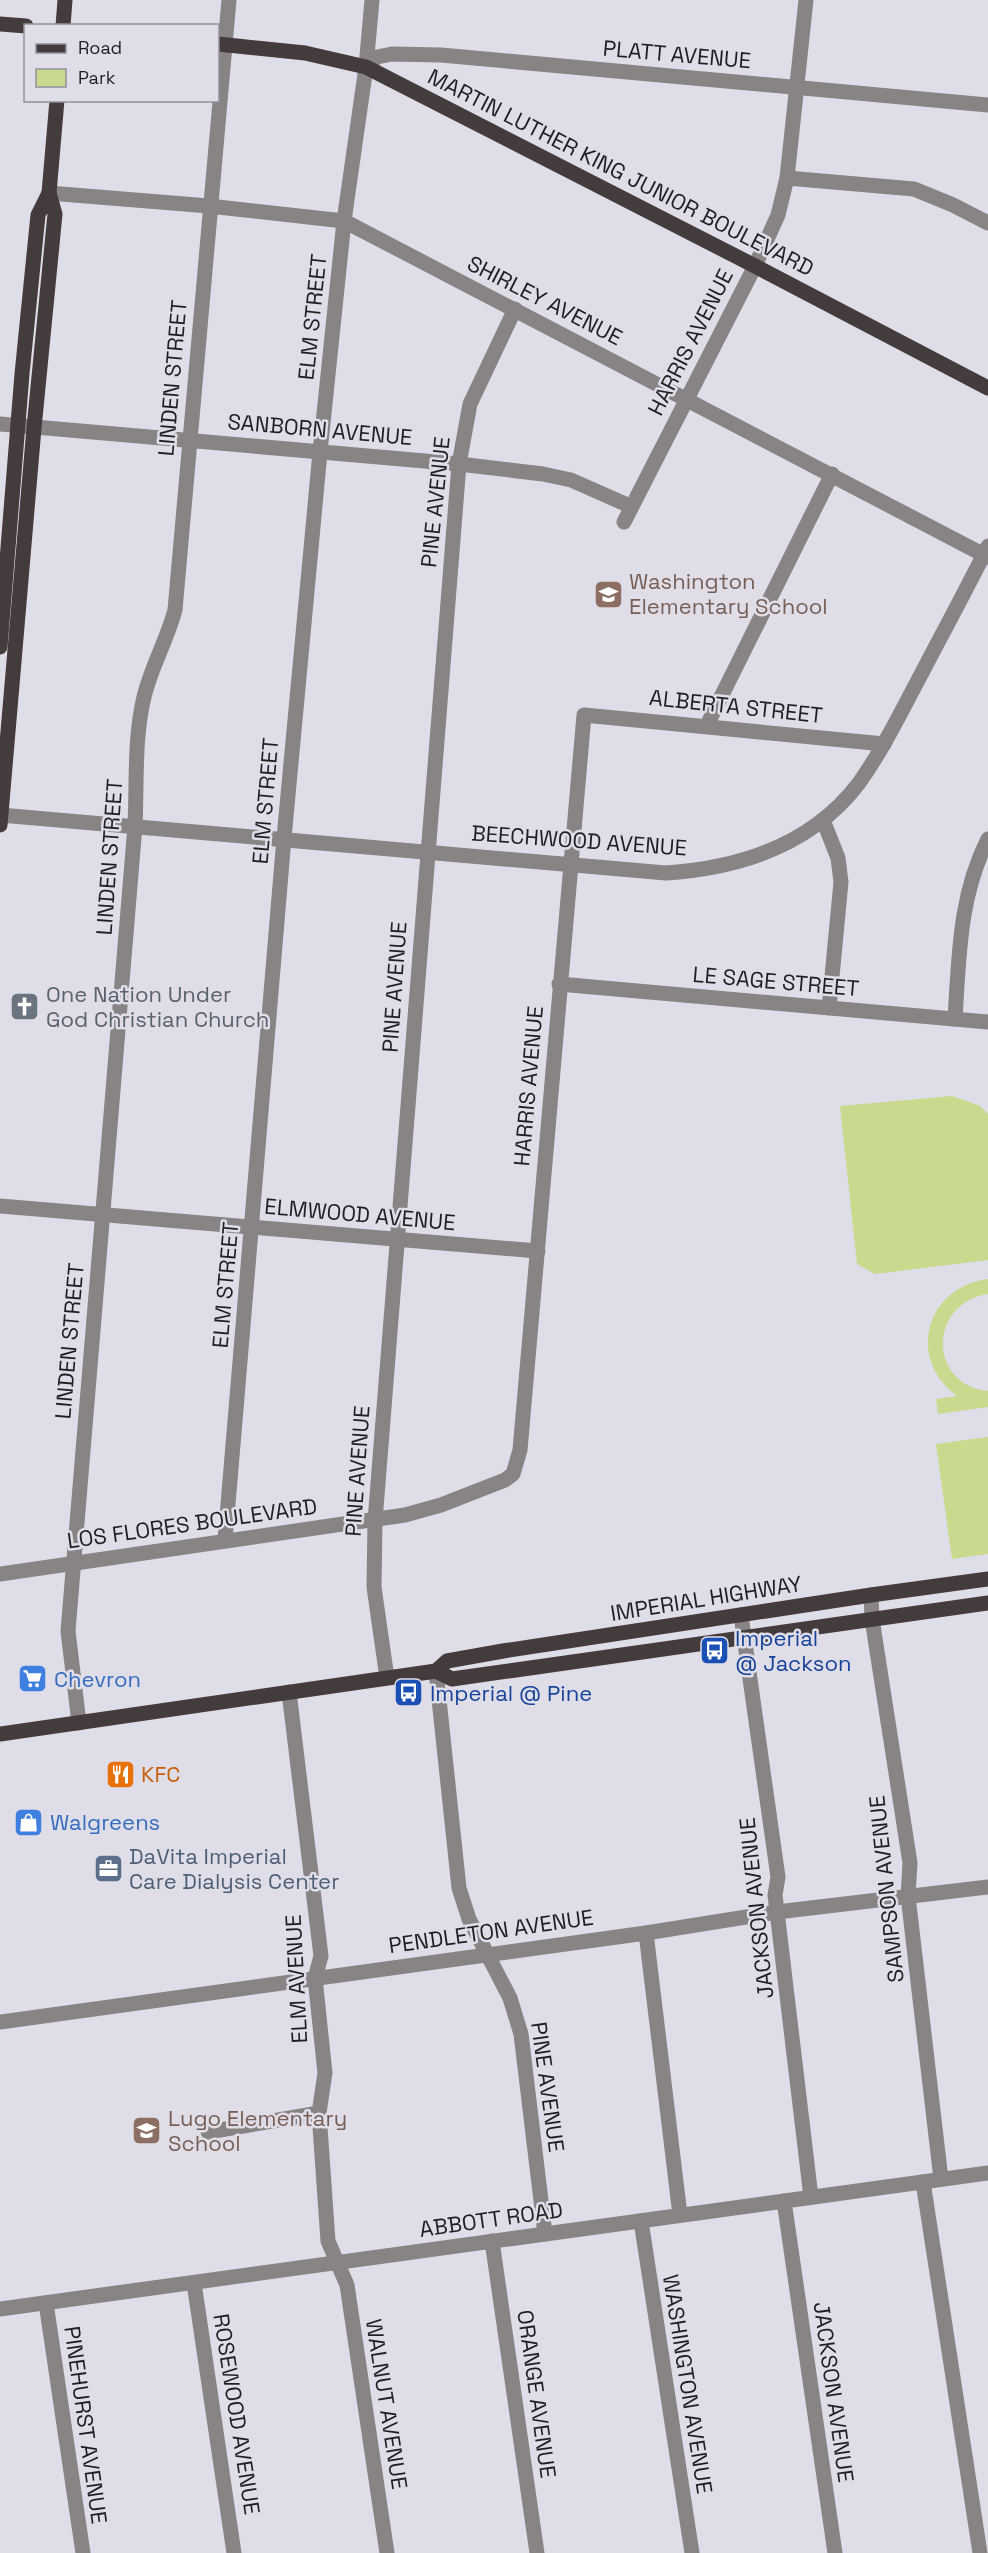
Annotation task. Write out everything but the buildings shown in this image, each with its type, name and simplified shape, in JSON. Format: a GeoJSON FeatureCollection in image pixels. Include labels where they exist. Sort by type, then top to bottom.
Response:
{"type":"FeatureCollection","features":[{"type":"Feature","properties":{"kind":"main road"},"geometry":{"type":"LineString","coordinates":[[63,24],[65,0]]}},
{"type":"Feature","properties":{"kind":"main road"},"geometry":{"type":"LineString","coordinates":[[0,24],[24,27]]}},
{"type":"Feature","properties":{"kind":"main road","name":"MARTIN LUTHER KING JUNIOR BOULEVARD"},"geometry":{"type":"LineString","coordinates":[[221,44],[304,53],[366,67],[988,388]]}},
{"type":"Feature","properties":{"kind":"main road"},"geometry":{"type":"LineString","coordinates":[[0,819],[38,215],[50,193],[57,102]]}},
{"type":"Feature","properties":{"kind":"main road"},"geometry":{"type":"LineString","coordinates":[[0,646],[26,427]]}},
{"type":"Feature","properties":{"kind":"main road","name":"IMPERIAL HIGHWAY"},"geometry":{"type":"LineString","coordinates":[[0,1734],[436,1671],[447,1661],[871,1595],[988,1580]]}},
{"type":"Feature","properties":{"kind":"main road","name":"IMPERIAL HIGHWAY"},"geometry":{"type":"LineString","coordinates":[[436,1671],[452,1679],[988,1603]]}},
{"type":"Feature","properties":{"kind":"street","name":"LINDEN STREET"},"geometry":{"type":"LineString","coordinates":[[219,71],[229,0]]}},
{"type":"Feature","properties":{"kind":"street"},"geometry":{"type":"LineString","coordinates":[[366,67],[372,0]]}},
{"type":"Feature","properties":{"kind":"street","name":"HARRIS AVENUE"},"geometry":{"type":"LineString","coordinates":[[624,522],[630,506],[755,266],[778,215],[787,178],[806,0]]}},
{"type":"Feature","properties":{"kind":"street","name":"PLATT AVENUE"},"geometry":{"type":"LineString","coordinates":[[366,67],[377,57],[392,54],[441,56],[988,105]]}},
{"type":"Feature","properties":{"kind":"street","name":"ELM STREET"},"geometry":{"type":"LineString","coordinates":[[225,1540],[284,838],[320,452],[344,221],[366,67]]}},
{"type":"Feature","properties":{"kind":"street","name":"LINDEN STREET"},"geometry":{"type":"LineString","coordinates":[[79,1723],[68,1631],[72,1562],[135,826],[140,718],[149,681],[175,610],[217,102]]}},
{"type":"Feature","properties":{"kind":"street"},"geometry":{"type":"LineString","coordinates":[[787,178],[914,189],[988,223]]}},
{"type":"Feature","properties":{"kind":"street","name":"SHIRLEY AVENUE"},"geometry":{"type":"LineString","coordinates":[[50,193],[209,206],[344,221],[987,552]]}},
{"type":"Feature","properties":{"kind":"street","name":"PINE AVENUE"},"geometry":{"type":"LineString","coordinates":[[387,1678],[374,1587],[375,1521],[426,851],[459,464],[470,404],[515,309]]}},
{"type":"Feature","properties":{"kind":"street","name":"SANBORN AVENUE"},"geometry":{"type":"LineString","coordinates":[[0,424],[459,464],[557,476],[630,506]]}},
{"type":"Feature","properties":{"kind":"street"},"geometry":{"type":"LineString","coordinates":[[707,725],[832,474]]}},
{"type":"Feature","properties":{"kind":"street","name":"BEECHWOOD AVENUE"},"geometry":{"type":"LineString","coordinates":[[0,819],[135,826],[284,838],[666,873],[724,866],[754,858],[780,848],[823,820],[857,785],[884,744],[987,552]]}},
{"type":"Feature","properties":{"kind":"street","name":"HARRIS AVENUE"},"geometry":{"type":"LineString","coordinates":[[519,1462],[584,715]]}},
{"type":"Feature","properties":{"kind":"street","name":"ALBERTA STREET"},"geometry":{"type":"LineString","coordinates":[[584,715],[707,725],[884,744]]}},
{"type":"Feature","properties":{"kind":"street"},"geometry":{"type":"LineString","coordinates":[[823,820],[838,858],[841,882],[829,1008]]}},
{"type":"Feature","properties":{"kind":"street"},"geometry":{"type":"LineString","coordinates":[[955,1019],[965,901],[988,839]]}},
{"type":"Feature","properties":{"kind":"street","name":"LE SAGE STREET"},"geometry":{"type":"LineString","coordinates":[[559,984],[988,1022]]}},
{"type":"Feature","properties":{"kind":"street","name":"ELMWOOD AVENUE"},"geometry":{"type":"LineString","coordinates":[[0,1206],[537,1251]]}},
{"type":"Feature","properties":{"kind":"street","name":"LOS FLORES BOULEVARD"},"geometry":{"type":"LineString","coordinates":[[0,1574],[225,1540],[375,1521],[441,1505],[496,1485],[513,1474],[519,1462]]}},
{"type":"Feature","properties":{"kind":"street","name":"SAMPSON AVENUE"},"geometry":{"type":"LineString","coordinates":[[871,1595],[872,1619],[910,1863],[908,1896],[941,2179]]}},
{"type":"Feature","properties":{"kind":"street","name":"JACKSON AVENUE"},"geometry":{"type":"LineString","coordinates":[[741,1615],[778,1877],[775,1895],[811,2197]]}},
{"type":"Feature","properties":{"kind":"street","name":"PINE AVENUE"},"geometry":{"type":"LineString","coordinates":[[436,1671],[459,1888],[470,1919],[510,1998],[521,2034],[545,2234]]}},
{"type":"Feature","properties":{"kind":"street","name":"ELM AVENUE"},"geometry":{"type":"LineString","coordinates":[[289,1692],[321,1956],[315,1977],[325,2073],[319,2113],[328,2241],[338,2263]]}},
{"type":"Feature","properties":{"kind":"street","name":"PENDLETON AVENUE"},"geometry":{"type":"LineString","coordinates":[[0,2022],[646,1933],[777,1912],[988,1887]]}},
{"type":"Feature","properties":{"kind":"street"},"geometry":{"type":"LineString","coordinates":[[646,1933],[680,2216]]}},
{"type":"Feature","properties":{"kind":"street"},"geometry":{"type":"LineString","coordinates":[[208,2132],[319,2113]]}},
{"type":"Feature","properties":{"kind":"street","name":"ABBOTT ROAD"},"geometry":{"type":"LineString","coordinates":[[0,2309],[988,2173]]}},
{"type":"Feature","properties":{"kind":"street"},"geometry":{"type":"LineString","coordinates":[[923,2182],[980,2553]]}},
{"type":"Feature","properties":{"kind":"street","name":"JACKSON AVENUE"},"geometry":{"type":"LineString","coordinates":[[784,2201],[836,2553]]}},
{"type":"Feature","properties":{"kind":"street","name":"WASHINGTON AVENUE"},"geometry":{"type":"LineString","coordinates":[[641,2221],[692,2553]]}},
{"type":"Feature","properties":{"kind":"street","name":"ORANGE AVENUE"},"geometry":{"type":"LineString","coordinates":[[492,2241],[537,2553]]}},
{"type":"Feature","properties":{"kind":"street","name":"WALNUT AVENUE"},"geometry":{"type":"LineString","coordinates":[[338,2263],[347,2285],[387,2553]]}},
{"type":"Feature","properties":{"kind":"street","name":"ROSEWOOD AVENUE"},"geometry":{"type":"LineString","coordinates":[[194,2283],[234,2553]]}},
{"type":"Feature","properties":{"kind":"street","name":"PINEHURST AVENUE"},"geometry":{"type":"LineString","coordinates":[[45,2303],[83,2553]]}},
{"type":"Feature","properties":{"kind":"green space"},"geometry":{"type":"Polygon","coordinates":[[[952,1096],[980,1106],[988,1114],[988,1260],[875,1274],[857,1264],[840,1106],[952,1096]]]}},
{"type":"Feature","properties":{"kind":"green space"},"geometry":{"type":"Polygon","coordinates":[[[988,1279],[988,1294],[968,1301],[954,1312],[946,1327],[943,1344],[946,1360],[954,1375],[968,1385],[988,1391],[988,1407],[938,1414],[936,1399],[957,1396],[941,1380],[932,1363],[928,1344],[930,1326],[937,1310],[950,1295],[967,1285],[988,1279]]]}},
{"type":"Feature","properties":{"kind":"green space"},"geometry":{"type":"Polygon","coordinates":[[[988,1437],[988,1554],[952,1559],[936,1444],[988,1437]]]}},
{"type":"Feature","properties":{"kind":"place","name":"Washington Elementary School"},"geometry":{"type":"Point","coordinates":[608,594]}},
{"type":"Feature","properties":{"kind":"place","name":"One Nation Under God Christian Church"},"geometry":{"type":"Point","coordinates":[25,1007]}},
{"type":"Feature","properties":{"kind":"place","name":"Imperial @ Jackson"},"geometry":{"type":"Point","coordinates":[714,1651]}},
{"type":"Feature","properties":{"kind":"place","name":"Chevron"},"geometry":{"type":"Point","coordinates":[33,1679]}},
{"type":"Feature","properties":{"kind":"place","name":"Imperial @ Pine"},"geometry":{"type":"Point","coordinates":[409,1693]}},
{"type":"Feature","properties":{"kind":"place","name":"KFC"},"geometry":{"type":"Point","coordinates":[120,1774]}},
{"type":"Feature","properties":{"kind":"place","name":"Walgreens"},"geometry":{"type":"Point","coordinates":[29,1822]}},
{"type":"Feature","properties":{"kind":"place","name":"DaVita Imperial Care Dialysis Center"},"geometry":{"type":"Point","coordinates":[108,1869]}},
{"type":"Feature","properties":{"kind":"place","name":"Lugo Elementary School"},"geometry":{"type":"Point","coordinates":[147,2131]}}]}
